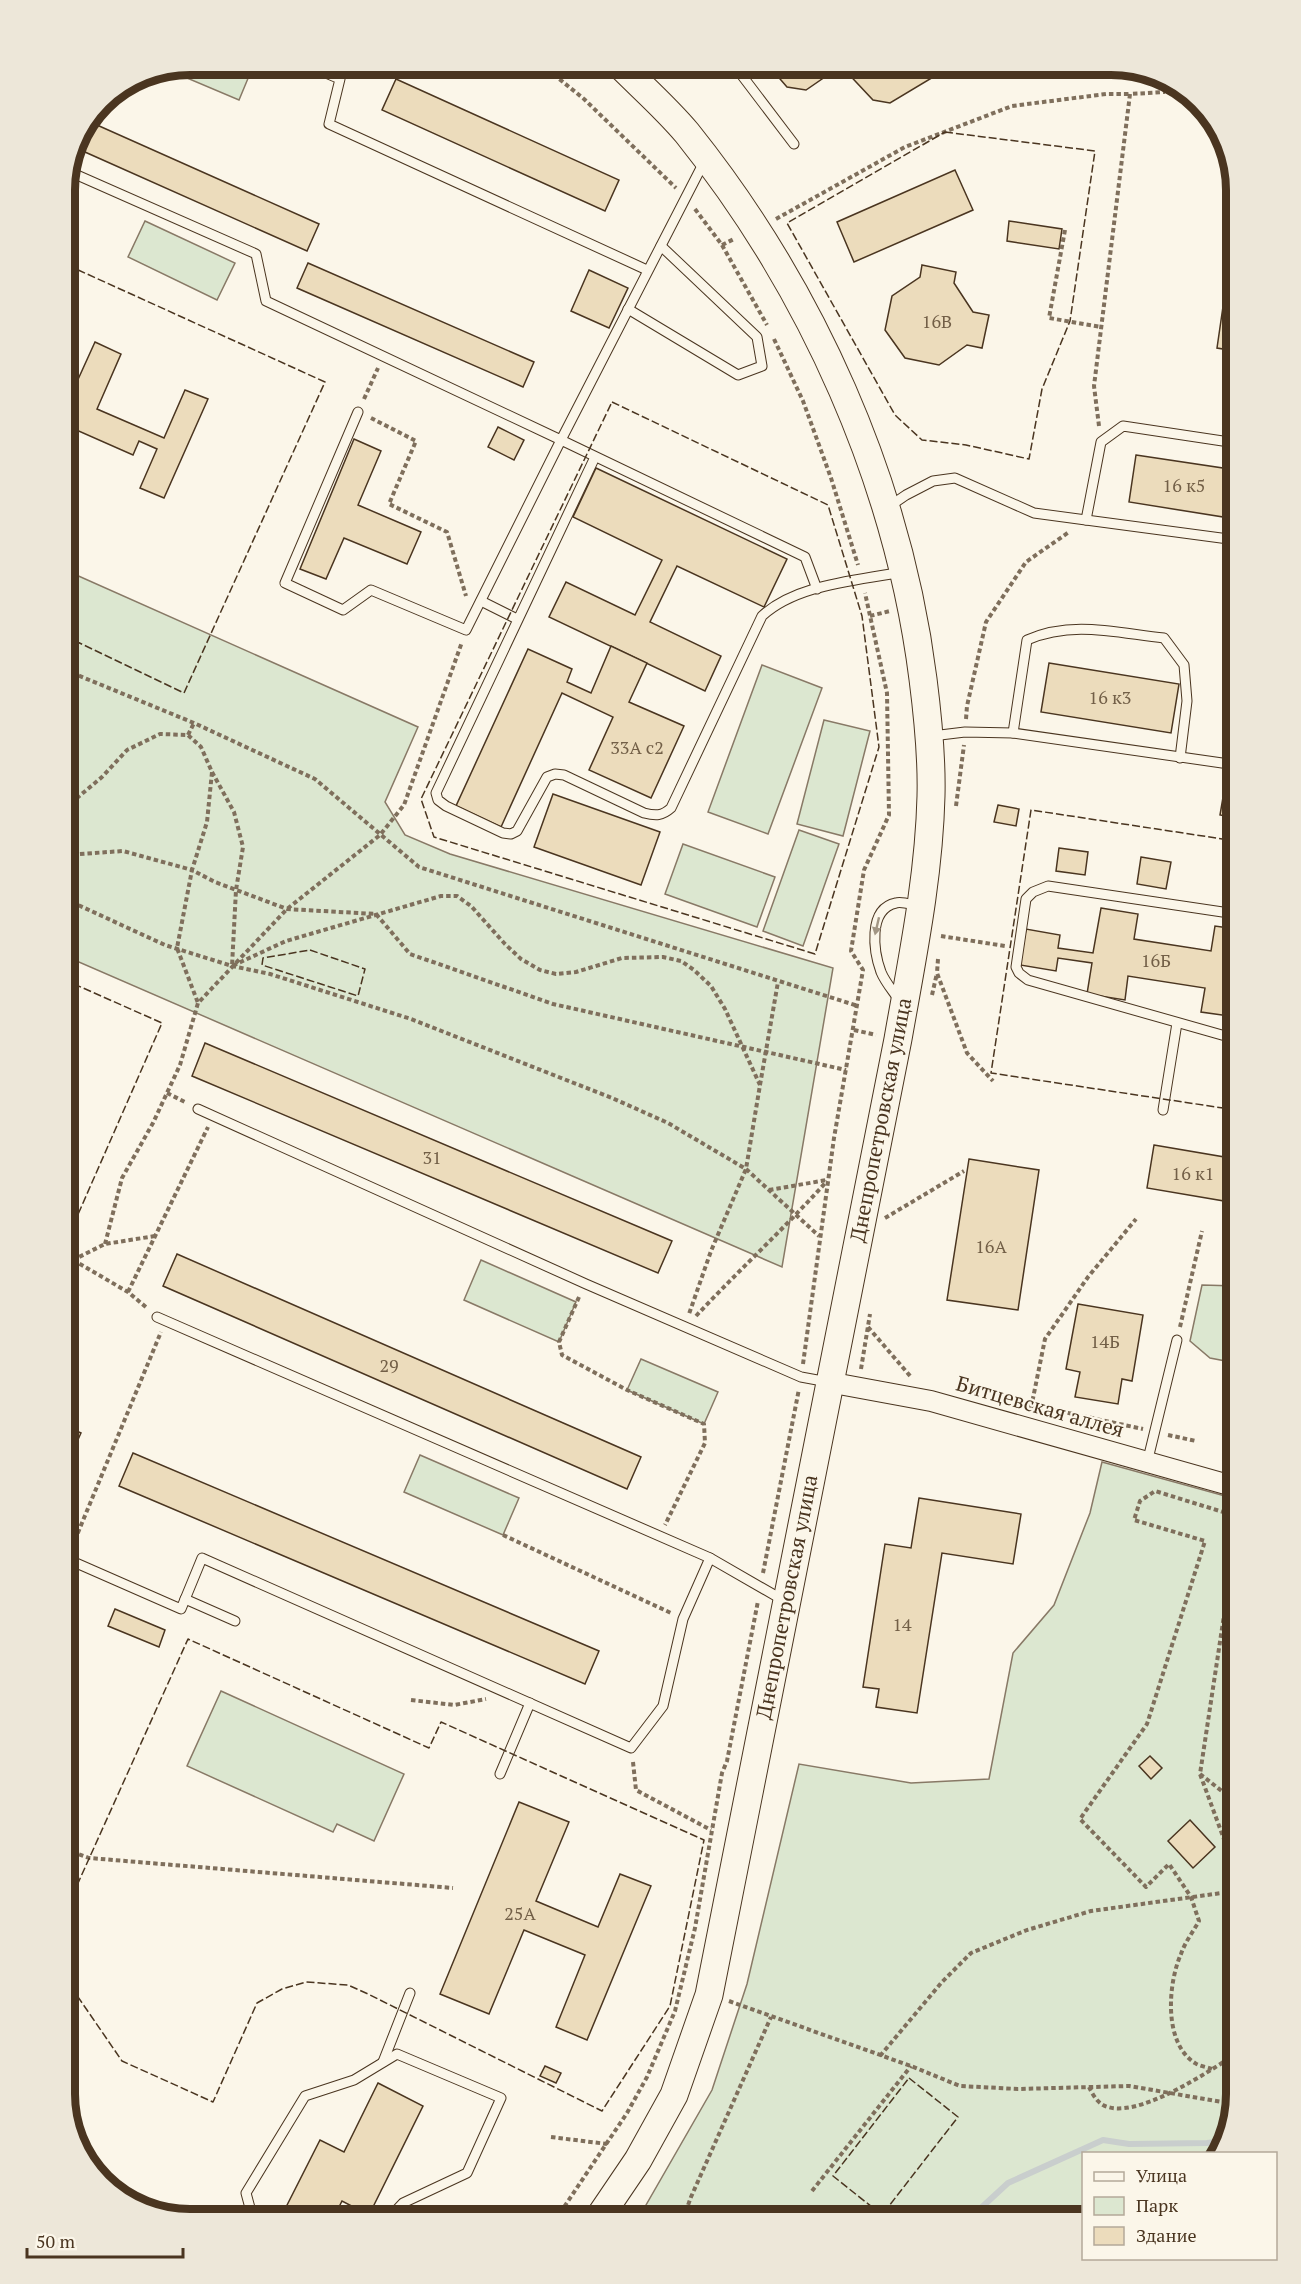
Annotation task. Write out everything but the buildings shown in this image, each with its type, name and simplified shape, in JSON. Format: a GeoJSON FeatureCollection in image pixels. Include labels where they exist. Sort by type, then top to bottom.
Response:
{"type":"FeatureCollection","features":[{"type":"Feature","properties":{"kind":"street","name":"Днепропетровская улица"},"geometry":{"type":"LineString","coordinates":[[605,2209],[638,2160],[674,2095],[708,1995],[904,1008],[921,906],[931,796],[930,736],[914,616],[886,508],[840,385],[812,324],[756,229],[685,131],[630,75]]}},
{"type":"Feature","properties":{"kind":"street","name":"Битцевская аллея"},"geometry":{"type":"LineString","coordinates":[[828,1382],[931,1401],[1226,1484]]}},
{"type":"Feature","properties":{"kind":"lane"},"geometry":{"type":"LineString","coordinates":[[331,75],[340,79],[329,124],[647,270]]}},
{"type":"Feature","properties":{"kind":"lane"},"geometry":{"type":"LineString","coordinates":[[742,75],[794,144]]}},
{"type":"Feature","properties":{"kind":"lane"},"geometry":{"type":"LineString","coordinates":[[358,412],[285,583],[343,610],[371,590],[466,630],[647,270],[687,198],[706,158]]}},
{"type":"Feature","properties":{"kind":"lane"},"geometry":{"type":"LineString","coordinates":[[76,174],[256,254],[266,301],[805,556],[817,589]]}},
{"type":"Feature","properties":{"kind":"lane"},"geometry":{"type":"LineString","coordinates":[[628,309],[738,375],[762,366],[758,337],[661,246]]}},
{"type":"Feature","properties":{"kind":"lane"},"geometry":{"type":"LineString","coordinates":[[1086,520],[1101,442],[1123,426],[1226,441]]}},
{"type":"Feature","properties":{"kind":"lane"},"geometry":{"type":"LineString","coordinates":[[595,457],[436,792],[438,800],[446,806],[503,833],[511,834],[522,826],[547,777],[555,774],[564,775],[644,813],[656,816],[664,813],[671,808],[762,616],[774,605],[787,598],[817,589],[903,571]]}},
{"type":"Feature","properties":{"kind":"lane"},"geometry":{"type":"LineString","coordinates":[[886,508],[933,481],[955,478],[1034,513],[1226,539]]}},
{"type":"Feature","properties":{"kind":"lane"},"geometry":{"type":"LineString","coordinates":[[481,601],[518,619]]}},
{"type":"Feature","properties":{"kind":"lane"},"geometry":{"type":"LineString","coordinates":[[1013,733],[1027,640],[1046,631],[1072,628],[1164,638],[1184,665],[1187,701],[1180,758]]}},
{"type":"Feature","properties":{"kind":"lane"},"geometry":{"type":"LineString","coordinates":[[930,736],[965,732],[1013,733],[1226,764]]}},
{"type":"Feature","properties":{"kind":"lane"},"geometry":{"type":"LineString","coordinates":[[1226,913],[1048,886],[1033,892],[1026,899],[1016,967],[1023,977],[1226,1036]]}},
{"type":"Feature","properties":{"kind":"lane"},"geometry":{"type":"LineString","coordinates":[[904,1008],[882,973],[874,942],[877,920],[885,908],[897,902],[921,906]]}},
{"type":"Feature","properties":{"kind":"lane"},"geometry":{"type":"LineString","coordinates":[[1163,1110],[1178,1023]]}},
{"type":"Feature","properties":{"kind":"lane"},"geometry":{"type":"LineString","coordinates":[[198,1109],[685,1327],[801,1377],[828,1382]]}},
{"type":"Feature","properties":{"kind":"lane"},"geometry":{"type":"LineString","coordinates":[[157,1317],[710,1558],[786,1601]]}},
{"type":"Feature","properties":{"kind":"lane"},"geometry":{"type":"LineString","coordinates":[[1147,1463],[1177,1340]]}},
{"type":"Feature","properties":{"kind":"lane"},"geometry":{"type":"LineString","coordinates":[[75,1564],[181,1609],[202,1558],[631,1748],[663,1706],[683,1619],[710,1558]]}},
{"type":"Feature","properties":{"kind":"lane"},"geometry":{"type":"LineString","coordinates":[[185,1599],[236,1621]]}},
{"type":"Feature","properties":{"kind":"lane"},"geometry":{"type":"LineString","coordinates":[[500,1774],[530,1703]]}},
{"type":"Feature","properties":{"kind":"lane"},"geometry":{"type":"LineString","coordinates":[[383,2062],[410,1993]]}},
{"type":"Feature","properties":{"kind":"lane"},"geometry":{"type":"LineString","coordinates":[[250,2209],[246,2193],[305,2096],[354,2080],[397,2054],[501,2098],[467,2173],[403,2204],[398,2209]]}},
{"type":"Feature","properties":{"kind":"path"},"geometry":{"type":"LineString","coordinates":[[554,75],[584,99],[687,198],[722,245],[762,314],[803,401],[831,478],[862,580],[887,693],[889,815],[864,870],[851,951],[863,970],[819,1236],[801,1377],[727,1761],[722,1773],[711,1830],[695,1928],[675,2011],[647,2077],[607,2144],[563,2209]]}},
{"type":"Feature","properties":{"kind":"path"},"geometry":{"type":"LineString","coordinates":[[722,245],[756,229],[905,147],[1012,106],[1106,94],[1166,92]]}},
{"type":"Feature","properties":{"kind":"path"},"geometry":{"type":"LineString","coordinates":[[1101,442],[1094,386],[1130,94]]}},
{"type":"Feature","properties":{"kind":"path"},"geometry":{"type":"LineString","coordinates":[[1065,231],[1049,318],[1101,327]]}},
{"type":"Feature","properties":{"kind":"path"},"geometry":{"type":"LineString","coordinates":[[383,356],[358,412],[416,441],[389,504],[447,532],[473,617]]}},
{"type":"Feature","properties":{"kind":"path"},"geometry":{"type":"LineString","coordinates":[[956,812],[967,706],[986,622],[1026,562],[1086,520]]}},
{"type":"Feature","properties":{"kind":"path"},"geometry":{"type":"LineString","coordinates":[[105,1244],[122,1178],[153,1123],[180,1065],[198,1004],[287,909],[380,835],[404,805],[466,630]]}},
{"type":"Feature","properties":{"kind":"path"},"geometry":{"type":"LineString","coordinates":[[75,674],[194,723],[315,779],[419,867],[858,1006]]}},
{"type":"Feature","properties":{"kind":"path"},"geometry":{"type":"LineString","coordinates":[[188,735],[194,723]]}},
{"type":"Feature","properties":{"kind":"path"},"geometry":{"type":"LineString","coordinates":[[75,800],[102,777],[127,750],[160,734],[188,735],[201,747],[234,812],[243,847],[236,890],[232,966]]}},
{"type":"Feature","properties":{"kind":"path"},"geometry":{"type":"LineString","coordinates":[[198,1004],[177,948],[192,870],[207,822],[212,772]]}},
{"type":"Feature","properties":{"kind":"path"},"geometry":{"type":"LineString","coordinates":[[75,854],[123,851],[192,870],[215,882],[287,909],[376,914],[410,954],[553,1004],[846,1070]]}},
{"type":"Feature","properties":{"kind":"path"},"geometry":{"type":"LineString","coordinates":[[232,966],[286,940],[441,896],[457,896],[471,906],[504,944],[521,959],[540,970],[556,975],[576,972],[622,958],[663,957],[681,960],[711,986],[726,1009],[760,1086]]}},
{"type":"Feature","properties":{"kind":"path"},"geometry":{"type":"LineString","coordinates":[[75,904],[165,945],[232,966],[270,974],[411,1019],[612,1098],[668,1123],[746,1169],[819,1236]]}},
{"type":"Feature","properties":{"kind":"path"},"geometry":{"type":"LineString","coordinates":[[940,945],[942,924]]}},
{"type":"Feature","properties":{"kind":"path"},"geometry":{"type":"LineString","coordinates":[[941,936],[1010,947]]}},
{"type":"Feature","properties":{"kind":"path"},"geometry":{"type":"LineString","coordinates":[[681,960],[684,952]]}},
{"type":"Feature","properties":{"kind":"path"},"geometry":{"type":"LineString","coordinates":[[939,954],[937,973],[967,1053],[993,1081]]}},
{"type":"Feature","properties":{"kind":"path"},"geometry":{"type":"LineString","coordinates":[[685,1327],[711,1251],[746,1169],[778,982]]}},
{"type":"Feature","properties":{"kind":"path"},"geometry":{"type":"LineString","coordinates":[[854,1030],[881,1035]]}},
{"type":"Feature","properties":{"kind":"path"},"geometry":{"type":"LineString","coordinates":[[167,1094],[198,1109]]}},
{"type":"Feature","properties":{"kind":"path"},"geometry":{"type":"LineString","coordinates":[[128,1292],[213,1115]]}},
{"type":"Feature","properties":{"kind":"path"},"geometry":{"type":"LineString","coordinates":[[885,1219],[964,1171]]}},
{"type":"Feature","properties":{"kind":"path"},"geometry":{"type":"LineString","coordinates":[[769,1190],[828,1180]]}},
{"type":"Feature","properties":{"kind":"path"},"geometry":{"type":"LineString","coordinates":[[685,1327],[828,1180]]}},
{"type":"Feature","properties":{"kind":"path"},"geometry":{"type":"LineString","coordinates":[[1026,1429],[1045,1340],[1088,1277],[1136,1219]]}},
{"type":"Feature","properties":{"kind":"path"},"geometry":{"type":"LineString","coordinates":[[1177,1340],[1202,1231]]}},
{"type":"Feature","properties":{"kind":"path"},"geometry":{"type":"LineString","coordinates":[[75,1259],[105,1244],[155,1236]]}},
{"type":"Feature","properties":{"kind":"path"},"geometry":{"type":"LineString","coordinates":[[75,1261],[128,1292],[157,1317]]}},
{"type":"Feature","properties":{"kind":"path"},"geometry":{"type":"LineString","coordinates":[[586,1284],[559,1342],[562,1354],[627,1390],[704,1424],[705,1443],[660,1537]]}},
{"type":"Feature","properties":{"kind":"path"},"geometry":{"type":"LineString","coordinates":[[858,1388],[871,1305]]}},
{"type":"Feature","properties":{"kind":"path"},"geometry":{"type":"LineString","coordinates":[[79,1528],[166,1321]]}},
{"type":"Feature","properties":{"kind":"path"},"geometry":{"type":"LineString","coordinates":[[868,1327],[931,1401]]}},
{"type":"Feature","properties":{"kind":"path"},"geometry":{"type":"LineString","coordinates":[[1031,1405],[1196,1441]]}},
{"type":"Feature","properties":{"kind":"path"},"geometry":{"type":"LineString","coordinates":[[1212,2068],[1194,2062],[1182,2050],[1171,2024],[1172,1992],[1180,1954],[1199,1921],[1191,1897],[1169,1864],[1146,1887],[1080,1819],[1147,1724],[1205,1541],[1134,1520],[1140,1501],[1155,1491],[1226,1513]]}},
{"type":"Feature","properties":{"kind":"path"},"geometry":{"type":"LineString","coordinates":[[503,1535],[683,1619]]}},
{"type":"Feature","properties":{"kind":"path"},"geometry":{"type":"LineString","coordinates":[[1226,1602],[1200,1774],[1226,1847]]}},
{"type":"Feature","properties":{"kind":"path"},"geometry":{"type":"LineString","coordinates":[[411,1700],[454,1705],[510,1694]]}},
{"type":"Feature","properties":{"kind":"path"},"geometry":{"type":"LineString","coordinates":[[631,1748],[636,1790],[711,1830]]}},
{"type":"Feature","properties":{"kind":"path"},"geometry":{"type":"LineString","coordinates":[[1200,1774],[1226,1794]]}},
{"type":"Feature","properties":{"kind":"path"},"geometry":{"type":"LineString","coordinates":[[75,1853],[89,1858],[453,1888]]}},
{"type":"Feature","properties":{"kind":"path"},"geometry":{"type":"LineString","coordinates":[[880,2056],[942,1982],[971,1953],[1027,1929],[1091,1911],[1226,1892]]}},
{"type":"Feature","properties":{"kind":"path"},"geometry":{"type":"LineString","coordinates":[[708,1995],[911,2066],[960,2086],[1018,2089],[1129,2086],[1225,2102]]}},
{"type":"Feature","properties":{"kind":"path"},"geometry":{"type":"LineString","coordinates":[[687,2209],[771,2017]]}},
{"type":"Feature","properties":{"kind":"path"},"geometry":{"type":"LineString","coordinates":[[1089,2087],[1092,2095],[1103,2105],[1120,2109],[1142,2105],[1173,2092],[1226,2060]]}},
{"type":"Feature","properties":{"kind":"path"},"geometry":{"type":"LineString","coordinates":[[813,2191],[911,2066]]}},
{"type":"Feature","properties":{"kind":"path"},"geometry":{"type":"LineString","coordinates":[[551,2137],[607,2144]]}},
{"type":"Feature","properties":{"kind":"green space"},"geometry":{"type":"Polygon","coordinates":[[[247,75],[249,76],[239,100],[181,76],[247,75]]]}},
{"type":"Feature","properties":{"kind":"green space"},"geometry":{"type":"Polygon","coordinates":[[[145,221],[235,263],[217,300],[128,257],[145,221]]]}},
{"type":"Feature","properties":{"kind":"green space"},"geometry":{"type":"Polygon","coordinates":[[[75,574],[418,727],[385,802],[405,835],[450,854],[833,968],[782,1267],[75,960],[75,574]]]}},
{"type":"Feature","properties":{"kind":"green space"},"geometry":{"type":"Polygon","coordinates":[[[762,665],[822,688],[768,834],[708,812],[762,665]]]}},
{"type":"Feature","properties":{"kind":"green space"},"geometry":{"type":"Polygon","coordinates":[[[824,720],[870,731],[843,836],[797,824],[824,720]]]}},
{"type":"Feature","properties":{"kind":"green space"},"geometry":{"type":"Polygon","coordinates":[[[799,830],[839,844],[803,946],[763,931],[799,830]]]}},
{"type":"Feature","properties":{"kind":"green space"},"geometry":{"type":"Polygon","coordinates":[[[683,844],[775,877],[757,927],[665,894],[683,844]]]}},
{"type":"Feature","properties":{"kind":"green space"},"geometry":{"type":"Polygon","coordinates":[[[481,1260],[576,1302],[559,1342],[464,1300],[481,1260]]]}},
{"type":"Feature","properties":{"kind":"green space"},"geometry":{"type":"Polygon","coordinates":[[[1202,1285],[1226,1286],[1226,1361],[1210,1358],[1190,1341],[1202,1285]]]}},
{"type":"Feature","properties":{"kind":"green space"},"geometry":{"type":"Polygon","coordinates":[[[641,1359],[718,1392],[704,1424],[627,1390],[641,1359]]]}},
{"type":"Feature","properties":{"kind":"green space"},"geometry":{"type":"Polygon","coordinates":[[[420,1455],[519,1498],[503,1535],[404,1492],[420,1455]]]}},
{"type":"Feature","properties":{"kind":"green space"},"geometry":{"type":"Polygon","coordinates":[[[1102,1462],[1226,1496],[1226,2094],[1222,2124],[1210,2152],[1082,2152],[1082,2209],[644,2209],[712,2090],[747,1984],[799,1764],[911,1783],[989,1779],[1013,1653],[1054,1605],[1090,1513],[1102,1462]]]}},
{"type":"Feature","properties":{"kind":"green space"},"geometry":{"type":"Polygon","coordinates":[[[221,1691],[404,1774],[374,1841],[337,1824],[333,1832],[187,1766],[221,1691]]]}},
{"type":"Feature","properties":{"kind":"waterway"},"geometry":{"type":"LineString","coordinates":[[980,2209],[1008,2183],[1103,2140],[1129,2144],[1215,2142]]}},
{"type":"Feature","properties":{"kind":"fence"},"geometry":{"type":"LineString","coordinates":[[945,132],[1095,151],[1070,321],[1042,389],[1029,459],[966,445],[922,440],[895,415],[787,223],[945,132]]}},
{"type":"Feature","properties":{"kind":"fence"},"geometry":{"type":"LineString","coordinates":[[75,269],[325,382],[184,693],[75,641]]}},
{"type":"Feature","properties":{"kind":"fence"},"geometry":{"type":"LineString","coordinates":[[612,402],[828,505],[862,616],[879,747],[815,954],[434,837],[421,799],[612,402]]}},
{"type":"Feature","properties":{"kind":"fence"},"geometry":{"type":"LineString","coordinates":[[1226,839],[1031,810],[991,1073],[1226,1108]]}},
{"type":"Feature","properties":{"kind":"fence"},"geometry":{"type":"LineString","coordinates":[[310,950],[365,969],[358,996],[262,965],[263,958],[310,950]]}},
{"type":"Feature","properties":{"kind":"fence"},"geometry":{"type":"LineString","coordinates":[[75,984],[162,1023],[75,1221]]}},
{"type":"Feature","properties":{"kind":"fence"},"geometry":{"type":"LineString","coordinates":[[75,1890],[188,1639],[429,1748],[441,1722],[704,1840],[670,2006],[602,2111],[348,1985],[306,1982],[282,1989],[257,2003],[213,2102],[122,2061],[75,1993]]}},
{"type":"Feature","properties":{"kind":"fence"},"geometry":{"type":"LineString","coordinates":[[887,2209],[958,2117],[909,2078]]}},
{"type":"Feature","properties":{"kind":"fence"},"geometry":{"type":"LineString","coordinates":[[874,2209],[833,2176],[909,2078]]}}]}
